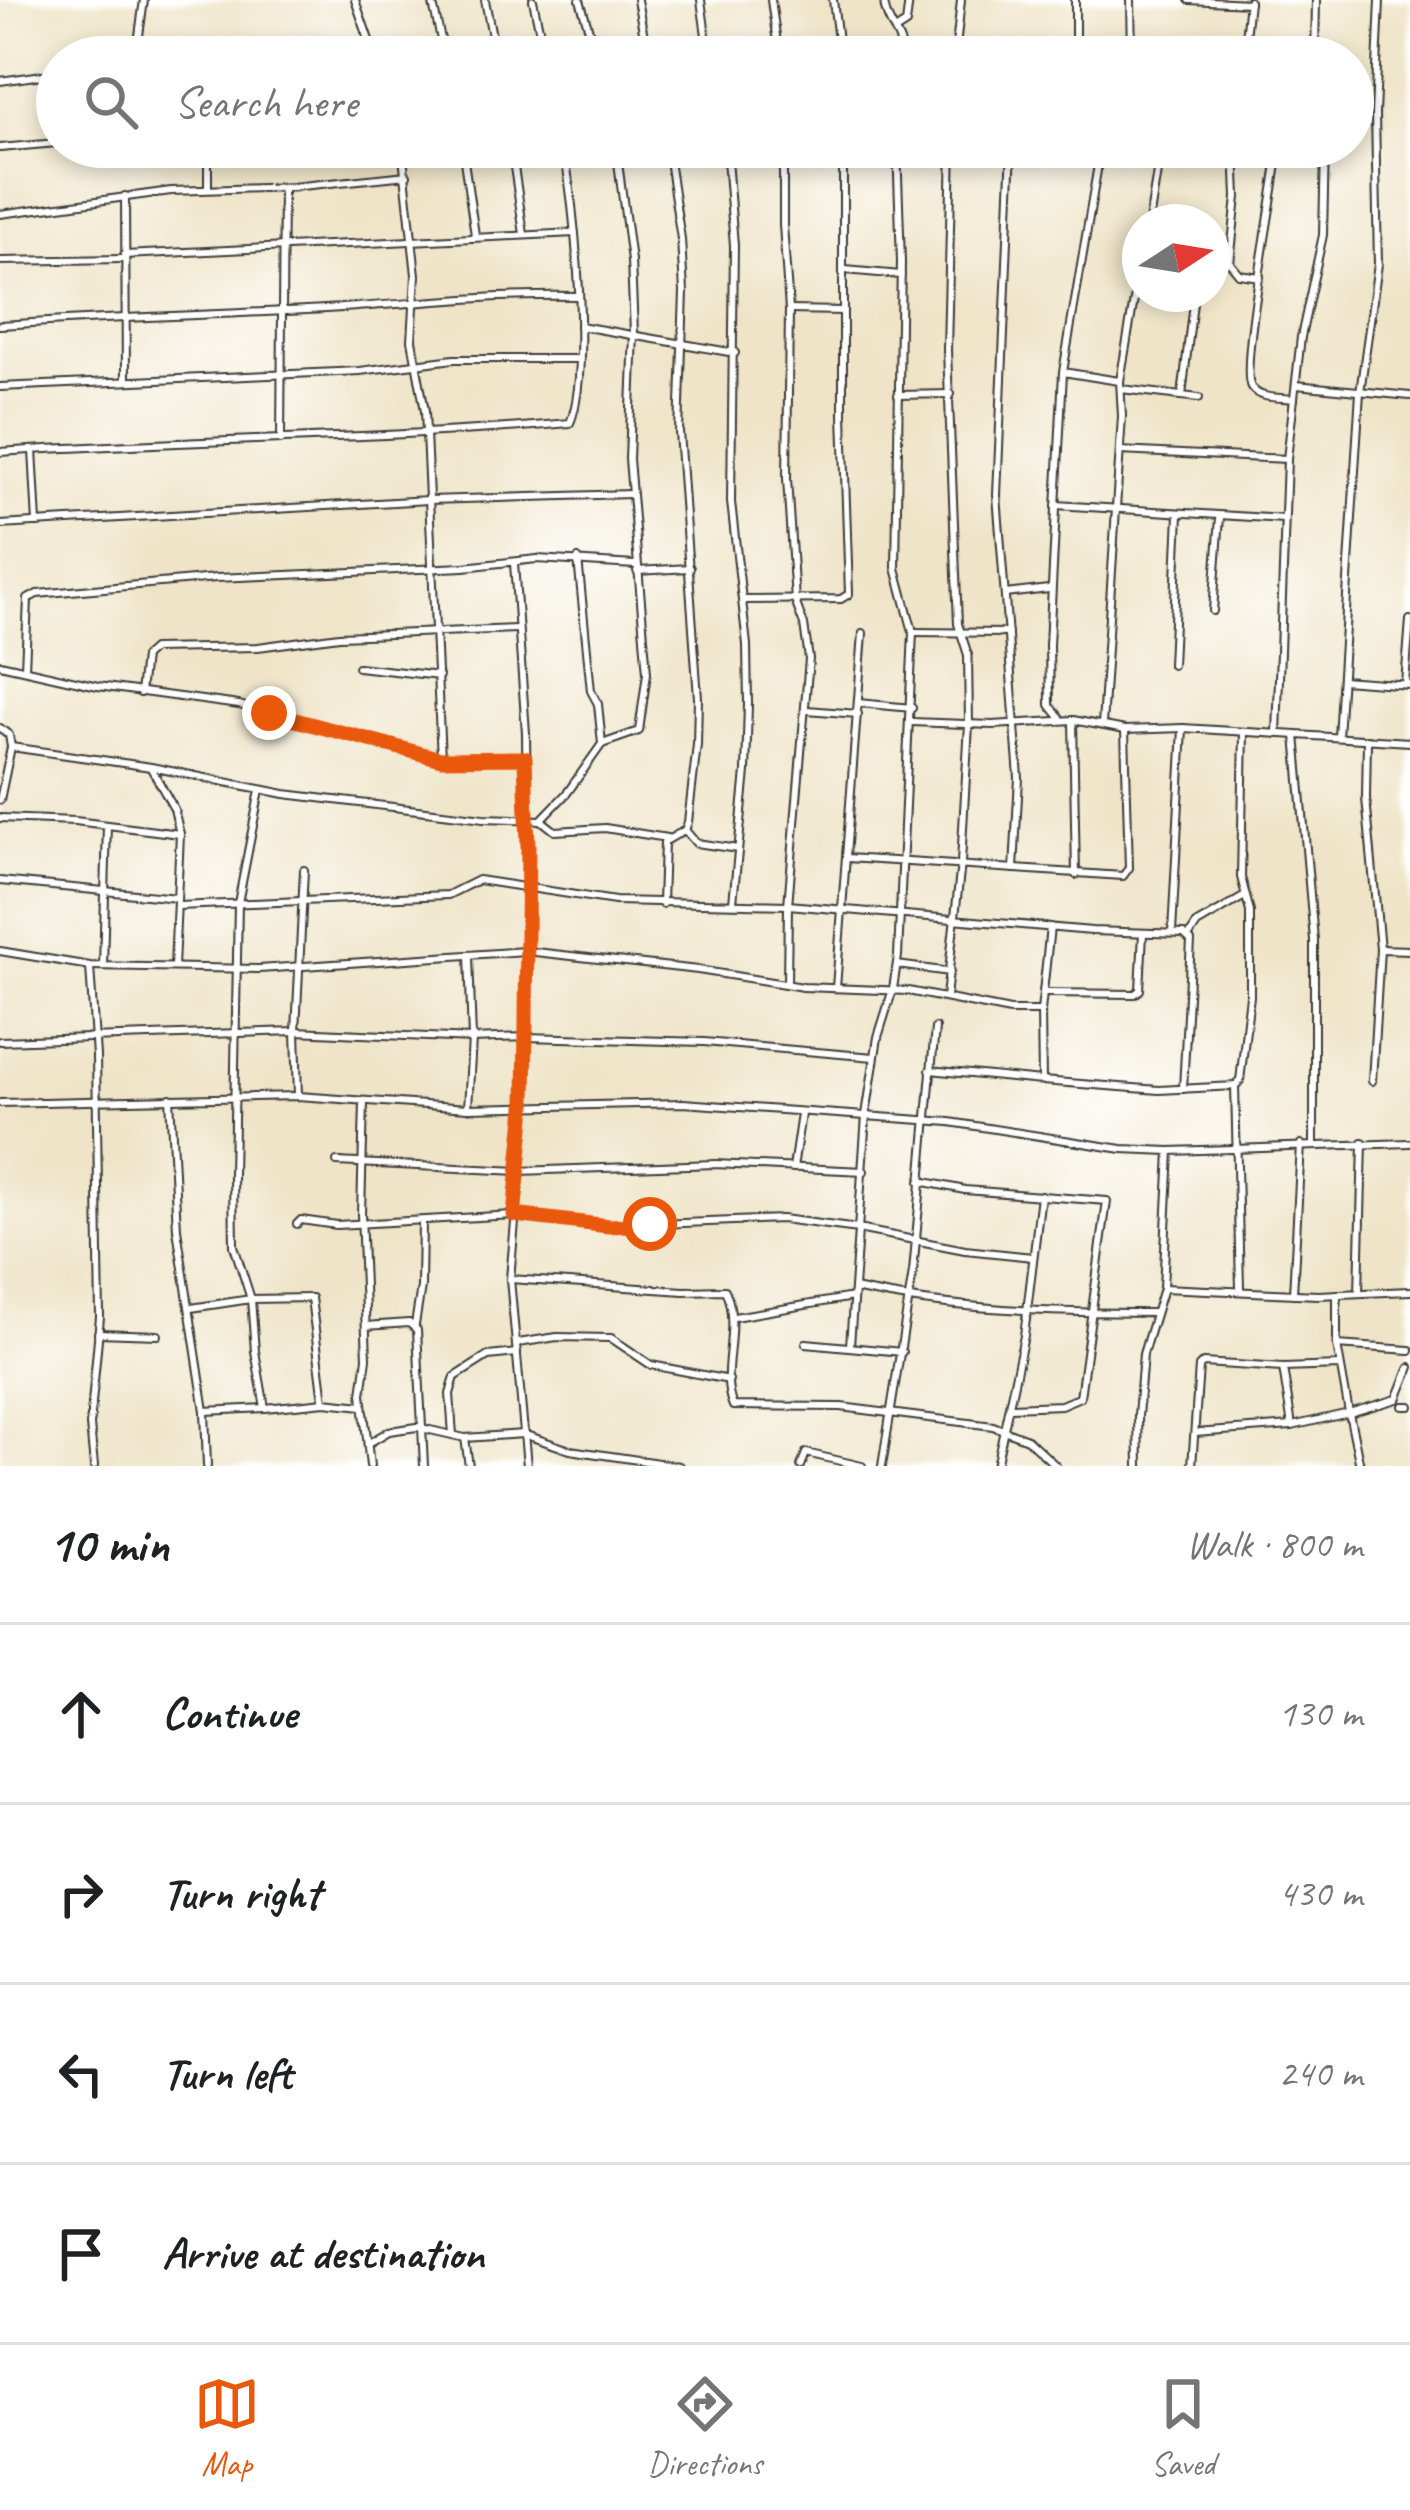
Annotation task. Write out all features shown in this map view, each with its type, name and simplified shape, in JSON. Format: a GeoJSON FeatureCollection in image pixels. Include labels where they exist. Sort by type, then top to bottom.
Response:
{"type":"FeatureCollection","features":[{"type":"Feature","properties":{"kind":"street"},"geometry":{"type":"LineString","coordinates":[[139,36],[144,0]]}},
{"type":"Feature","properties":{"kind":"street"},"geometry":{"type":"LineString","coordinates":[[356,0],[368,36]]}},
{"type":"Feature","properties":{"kind":"street"},"geometry":{"type":"LineString","coordinates":[[432,0],[440,36]]}},
{"type":"Feature","properties":{"kind":"street"},"geometry":{"type":"LineString","coordinates":[[485,0],[492,36]]}},
{"type":"Feature","properties":{"kind":"street"},"geometry":{"type":"LineString","coordinates":[[533,0],[541,36]]}},
{"type":"Feature","properties":{"kind":"street"},"geometry":{"type":"LineString","coordinates":[[580,0],[591,36]]}},
{"type":"Feature","properties":{"kind":"street"},"geometry":{"type":"LineString","coordinates":[[637,0],[643,36]]}},
{"type":"Feature","properties":{"kind":"street"},"geometry":{"type":"LineString","coordinates":[[701,0],[706,36]]}},
{"type":"Feature","properties":{"kind":"street"},"geometry":{"type":"LineString","coordinates":[[771,0],[776,36]]}},
{"type":"Feature","properties":{"kind":"street"},"geometry":{"type":"LineString","coordinates":[[833,0],[837,36]]}},
{"type":"Feature","properties":{"kind":"street"},"geometry":{"type":"LineString","coordinates":[[884,0],[897,36]]}},
{"type":"Feature","properties":{"kind":"street"},"geometry":{"type":"LineString","coordinates":[[895,31],[906,24],[909,0]]}},
{"type":"Feature","properties":{"kind":"street"},"geometry":{"type":"LineString","coordinates":[[958,36],[961,0]]}},
{"type":"Feature","properties":{"kind":"street"},"geometry":{"type":"LineString","coordinates":[[1075,0],[1075,36]]}},
{"type":"Feature","properties":{"kind":"street"},"geometry":{"type":"LineString","coordinates":[[1131,0],[1132,36]]}},
{"type":"Feature","properties":{"kind":"street"},"geometry":{"type":"LineString","coordinates":[[1190,0],[1249,2],[1246,36]]}},
{"type":"Feature","properties":{"kind":"street"},"geometry":{"type":"LineString","coordinates":[[1316,0],[1316,36]]}},
{"type":"Feature","properties":{"kind":"street"},"geometry":{"type":"LineString","coordinates":[[1338,736],[1360,392],[1378,264],[1380,0]]}},
{"type":"Feature","properties":{"kind":"street"},"geometry":{"type":"LineString","coordinates":[[0,81],[36,76]]}},
{"type":"Feature","properties":{"kind":"street"},"geometry":{"type":"LineString","coordinates":[[0,148],[36,144]]}},
{"type":"Feature","properties":{"kind":"street"},"geometry":{"type":"LineString","coordinates":[[208,168],[208,189]]}},
{"type":"Feature","properties":{"kind":"street"},"geometry":{"type":"LineString","coordinates":[[405,168],[413,239],[412,340],[425,433],[441,759]]}},
{"type":"Feature","properties":{"kind":"street"},"geometry":{"type":"LineString","coordinates":[[465,168],[475,235]]}},
{"type":"Feature","properties":{"kind":"street"},"geometry":{"type":"LineString","coordinates":[[514,168],[524,234]]}},
{"type":"Feature","properties":{"kind":"street"},"geometry":{"type":"LineString","coordinates":[[0,452],[570,423],[580,326],[566,168]]}},
{"type":"Feature","properties":{"kind":"street"},"geometry":{"type":"LineString","coordinates":[[11,747],[151,767],[260,790],[527,822],[541,820],[567,793],[602,744],[639,731],[646,635],[631,494],[634,333],[619,168]]}},
{"type":"Feature","properties":{"kind":"street"},"geometry":{"type":"LineString","coordinates":[[670,168],[681,239],[680,432],[697,746],[685,830],[696,843],[738,849]]}},
{"type":"Feature","properties":{"kind":"street"},"geometry":{"type":"LineString","coordinates":[[729,168],[735,353],[731,502],[744,600],[748,733],[733,902]]}},
{"type":"Feature","properties":{"kind":"street"},"geometry":{"type":"LineString","coordinates":[[783,168],[789,310],[785,413],[795,601],[807,640],[787,983]]}},
{"type":"Feature","properties":{"kind":"street"},"geometry":{"type":"LineString","coordinates":[[744,600],[841,599],[849,594],[844,510],[844,168]]}},
{"type":"Feature","properties":{"kind":"street"},"geometry":{"type":"LineString","coordinates":[[850,1346],[866,1115],[874,1057],[897,965],[912,708],[913,632],[896,568],[901,274],[898,168]]}},
{"type":"Feature","properties":{"kind":"street"},"geometry":{"type":"LineString","coordinates":[[946,997],[961,863],[969,724],[968,655],[960,635],[947,350],[951,168]]}},
{"type":"Feature","properties":{"kind":"street"},"geometry":{"type":"LineString","coordinates":[[1011,168],[998,472],[1019,808],[1014,869]]}},
{"type":"Feature","properties":{"kind":"street"},"geometry":{"type":"LineString","coordinates":[[1060,719],[1049,696],[1049,589],[1063,373],[1097,168]]}},
{"type":"Feature","properties":{"kind":"street"},"geometry":{"type":"LineString","coordinates":[[1152,204],[1158,168]]}},
{"type":"Feature","properties":{"kind":"street"},"geometry":{"type":"LineString","coordinates":[[1236,168],[1230,263],[1232,270],[1260,278]]}},
{"type":"Feature","properties":{"kind":"street"},"geometry":{"type":"LineString","coordinates":[[1276,168],[1249,340],[1248,380],[1262,396],[1294,399]]}},
{"type":"Feature","properties":{"kind":"street"},"geometry":{"type":"LineString","coordinates":[[1277,734],[1287,459],[1301,337],[1325,218],[1325,168]]}},
{"type":"Feature","properties":{"kind":"street"},"geometry":{"type":"LineString","coordinates":[[0,214],[125,196],[283,188],[406,175]]}},
{"type":"Feature","properties":{"kind":"street"},"geometry":{"type":"LineString","coordinates":[[281,440],[283,188]]}},
{"type":"Feature","properties":{"kind":"street"},"geometry":{"type":"LineString","coordinates":[[125,196],[126,380]]}},
{"type":"Feature","properties":{"kind":"street"},"geometry":{"type":"LineString","coordinates":[[0,261],[575,233]]}},
{"type":"Feature","properties":{"kind":"street"},"geometry":{"type":"LineString","coordinates":[[845,270],[901,274]]}},
{"type":"Feature","properties":{"kind":"street"},"geometry":{"type":"LineString","coordinates":[[0,325],[578,296]]}},
{"type":"Feature","properties":{"kind":"street"},"geometry":{"type":"LineString","coordinates":[[789,310],[843,311]]}},
{"type":"Feature","properties":{"kind":"street"},"geometry":{"type":"LineString","coordinates":[[1102,725],[1121,385],[1133,312]]}},
{"type":"Feature","properties":{"kind":"street"},"geometry":{"type":"LineString","coordinates":[[1182,397],[1192,312]]}},
{"type":"Feature","properties":{"kind":"street"},"geometry":{"type":"LineString","coordinates":[[580,326],[735,353]]}},
{"type":"Feature","properties":{"kind":"street"},"geometry":{"type":"LineString","coordinates":[[0,387],[418,366],[454,359],[578,359]]}},
{"type":"Feature","properties":{"kind":"street"},"geometry":{"type":"LineString","coordinates":[[1063,373],[1198,398]]}},
{"type":"Feature","properties":{"kind":"street"},"geometry":{"type":"LineString","coordinates":[[1296,385],[1410,396]]}},
{"type":"Feature","properties":{"kind":"street"},"geometry":{"type":"LineString","coordinates":[[898,394],[951,394]]}},
{"type":"Feature","properties":{"kind":"street"},"geometry":{"type":"LineString","coordinates":[[33,450],[37,523]]}},
{"type":"Feature","properties":{"kind":"street"},"geometry":{"type":"LineString","coordinates":[[1120,451],[1287,459]]}},
{"type":"Feature","properties":{"kind":"street"},"geometry":{"type":"LineString","coordinates":[[0,525],[428,500],[631,494]]}},
{"type":"Feature","properties":{"kind":"street"},"geometry":{"type":"LineString","coordinates":[[1056,505],[1284,519]]}},
{"type":"Feature","properties":{"kind":"street"},"geometry":{"type":"LineString","coordinates":[[1172,665],[1179,514]]}},
{"type":"Feature","properties":{"kind":"street"},"geometry":{"type":"LineString","coordinates":[[1213,611],[1220,517]]}},
{"type":"Feature","properties":{"kind":"street"},"geometry":{"type":"LineString","coordinates":[[25,669],[26,611],[28,599],[37,594],[216,578],[578,559],[637,568],[689,568]]}},
{"type":"Feature","properties":{"kind":"street"},"geometry":{"type":"LineString","coordinates":[[578,559],[591,691],[598,704],[602,744]]}},
{"type":"Feature","properties":{"kind":"street"},"geometry":{"type":"LineString","coordinates":[[514,562],[528,890],[525,1107],[510,1279],[526,1466]]}},
{"type":"Feature","properties":{"kind":"street"},"geometry":{"type":"LineString","coordinates":[[1004,595],[1049,589]]}},
{"type":"Feature","properties":{"kind":"street"},"geometry":{"type":"LineString","coordinates":[[1342,680],[1408,684],[1410,620]]}},
{"type":"Feature","properties":{"kind":"street"},"geometry":{"type":"LineString","coordinates":[[140,693],[144,657],[154,650],[518,629]]}},
{"type":"Feature","properties":{"kind":"street"},"geometry":{"type":"LineString","coordinates":[[913,632],[1008,633]]}},
{"type":"Feature","properties":{"kind":"street"},"geometry":{"type":"LineString","coordinates":[[836,988],[863,633]]}},
{"type":"Feature","properties":{"kind":"street"},"geometry":{"type":"LineString","coordinates":[[0,664],[140,693],[239,705],[441,759],[525,758]]}},
{"type":"Feature","properties":{"kind":"street"},"geometry":{"type":"LineString","coordinates":[[358,667],[439,676]]}},
{"type":"Feature","properties":{"kind":"street"},"geometry":{"type":"LineString","coordinates":[[858,703],[912,708]]}},
{"type":"Feature","properties":{"kind":"street"},"geometry":{"type":"LineString","coordinates":[[806,710],[858,714]]}},
{"type":"Feature","properties":{"kind":"street"},"geometry":{"type":"LineString","coordinates":[[911,722],[1014,724],[1060,719],[1125,730],[1183,728],[1410,742]]}},
{"type":"Feature","properties":{"kind":"street"},"geometry":{"type":"LineString","coordinates":[[1073,720],[1076,875]]}},
{"type":"Feature","properties":{"kind":"street"},"geometry":{"type":"LineString","coordinates":[[0,728],[9,735],[11,747],[0,800]]}},
{"type":"Feature","properties":{"kind":"street"},"geometry":{"type":"LineString","coordinates":[[1172,933],[1183,728]]}},
{"type":"Feature","properties":{"kind":"street"},"geometry":{"type":"LineString","coordinates":[[847,858],[1123,877],[1129,868],[1125,730]]}},
{"type":"Feature","properties":{"kind":"street"},"geometry":{"type":"LineString","coordinates":[[930,1070],[1103,1088],[1183,1090],[1235,1086],[1240,1081],[1250,996],[1250,912],[1240,877],[1244,732]]}},
{"type":"Feature","properties":{"kind":"street"},"geometry":{"type":"LineString","coordinates":[[1296,735],[1314,940],[1314,1144]]}},
{"type":"Feature","properties":{"kind":"street"},"geometry":{"type":"LineString","coordinates":[[425,755],[440,737]]}},
{"type":"Feature","properties":{"kind":"street"},"geometry":{"type":"LineString","coordinates":[[1367,739],[1366,798],[1380,949],[1372,1081]]}},
{"type":"Feature","properties":{"kind":"street"},"geometry":{"type":"LineString","coordinates":[[151,767],[180,834],[174,968]]}},
{"type":"Feature","properties":{"kind":"street"},"geometry":{"type":"LineString","coordinates":[[260,790],[238,903],[234,1246],[251,1299],[265,1408]]}},
{"type":"Feature","properties":{"kind":"street"},"geometry":{"type":"LineString","coordinates":[[0,818],[180,834]]}},
{"type":"Feature","properties":{"kind":"street"},"geometry":{"type":"LineString","coordinates":[[541,820],[554,830],[605,828],[667,838],[685,830]]}},
{"type":"Feature","properties":{"kind":"street"},"geometry":{"type":"LineString","coordinates":[[103,966],[106,825]]}},
{"type":"Feature","properties":{"kind":"street"},"geometry":{"type":"LineString","coordinates":[[662,904],[667,838]]}},
{"type":"Feature","properties":{"kind":"street"},"geometry":{"type":"LineString","coordinates":[[298,1096],[296,1031],[304,870]]}},
{"type":"Feature","properties":{"kind":"street"},"geometry":{"type":"LineString","coordinates":[[0,881],[177,902],[238,903],[448,895],[478,880],[662,904],[788,905],[1190,936]]}},
{"type":"Feature","properties":{"kind":"street"},"geometry":{"type":"LineString","coordinates":[[1183,1090],[1190,936],[1197,924],[1245,896]]}},
{"type":"Feature","properties":{"kind":"street"},"geometry":{"type":"LineString","coordinates":[[1042,1082],[1041,1011],[1051,926]]}},
{"type":"Feature","properties":{"kind":"street"},"geometry":{"type":"LineString","coordinates":[[1046,993],[1136,994],[1143,933]]}},
{"type":"Feature","properties":{"kind":"street"},"geometry":{"type":"LineString","coordinates":[[1380,949],[1410,950]]}},
{"type":"Feature","properties":{"kind":"street"},"geometry":{"type":"LineString","coordinates":[[0,951],[91,966],[236,969],[526,951],[787,983],[893,989],[1010,1011],[1041,1011]]}},
{"type":"Feature","properties":{"kind":"street"},"geometry":{"type":"LineString","coordinates":[[468,1108],[469,955]]}},
{"type":"Feature","properties":{"kind":"street"},"geometry":{"type":"LineString","coordinates":[[897,965],[950,972]]}},
{"type":"Feature","properties":{"kind":"street"},"geometry":{"type":"LineString","coordinates":[[91,966],[98,1333],[90,1425],[94,1466]]}},
{"type":"Feature","properties":{"kind":"street"},"geometry":{"type":"LineString","coordinates":[[882,1466],[909,1299],[935,1028]]}},
{"type":"Feature","properties":{"kind":"street"},"geometry":{"type":"LineString","coordinates":[[0,1041],[296,1031],[472,1040],[526,1037],[773,1045],[874,1057]]}},
{"type":"Feature","properties":{"kind":"street"},"geometry":{"type":"LineString","coordinates":[[1235,1086],[1240,1288]]}},
{"type":"Feature","properties":{"kind":"street"},"geometry":{"type":"LineString","coordinates":[[0,1103],[234,1096],[468,1108],[634,1102],[925,1120],[1090,1145],[1169,1151],[1410,1143]]}},
{"type":"Feature","properties":{"kind":"street"},"geometry":{"type":"LineString","coordinates":[[170,1098],[177,1229],[205,1411],[207,1466]]}},
{"type":"Feature","properties":{"kind":"street"},"geometry":{"type":"LineString","coordinates":[[364,1102],[363,1406],[370,1466]]}},
{"type":"Feature","properties":{"kind":"street"},"geometry":{"type":"LineString","coordinates":[[793,1168],[802,1114]]}},
{"type":"Feature","properties":{"kind":"street"},"geometry":{"type":"LineString","coordinates":[[1359,1293],[1363,1142]]}},
{"type":"Feature","properties":{"kind":"street"},"geometry":{"type":"LineString","coordinates":[[1293,1294],[1300,1144]]}},
{"type":"Feature","properties":{"kind":"street"},"geometry":{"type":"LineString","coordinates":[[1139,1466],[1143,1354],[1163,1288],[1169,1151]]}},
{"type":"Feature","properties":{"kind":"street"},"geometry":{"type":"LineString","coordinates":[[337,1162],[519,1171],[716,1164],[864,1171]]}},
{"type":"Feature","properties":{"kind":"street"},"geometry":{"type":"LineString","coordinates":[[920,1181],[964,1190],[1107,1201],[1080,1397],[1060,1405],[1010,1406]]}},
{"type":"Feature","properties":{"kind":"street"},"geometry":{"type":"LineString","coordinates":[[996,1466],[1028,1310],[1041,1195]]}},
{"type":"Feature","properties":{"kind":"street"},"geometry":{"type":"LineString","coordinates":[[298,1224],[301,1220],[336,1225],[514,1215],[609,1226],[782,1219],[1033,1257]]}},
{"type":"Feature","properties":{"kind":"street"},"geometry":{"type":"LineString","coordinates":[[422,1222],[422,1287],[415,1325],[424,1466]]}},
{"type":"Feature","properties":{"kind":"street"},"geometry":{"type":"LineString","coordinates":[[510,1279],[684,1292],[725,1290],[734,1317],[729,1380],[733,1406],[808,1405],[1003,1429],[1027,1439],[1056,1466]]}},
{"type":"Feature","properties":{"kind":"street"},"geometry":{"type":"LineString","coordinates":[[1163,1288],[1293,1294],[1410,1291]]}},
{"type":"Feature","properties":{"kind":"street"},"geometry":{"type":"LineString","coordinates":[[734,1317],[853,1293],[1028,1310],[1155,1313]]}},
{"type":"Feature","properties":{"kind":"street"},"geometry":{"type":"LineString","coordinates":[[1337,1294],[1337,1345],[1360,1466]]}},
{"type":"Feature","properties":{"kind":"street"},"geometry":{"type":"LineString","coordinates":[[191,1308],[251,1299],[311,1298],[325,1402]]}},
{"type":"Feature","properties":{"kind":"street"},"geometry":{"type":"LineString","coordinates":[[366,1326],[415,1325]]}},
{"type":"Feature","properties":{"kind":"street"},"geometry":{"type":"LineString","coordinates":[[98,1333],[158,1334]]}},
{"type":"Feature","properties":{"kind":"street"},"geometry":{"type":"LineString","coordinates":[[453,1435],[450,1394],[454,1378],[488,1356],[557,1337],[611,1338],[651,1365],[729,1380]]}},
{"type":"Feature","properties":{"kind":"street"},"geometry":{"type":"LineString","coordinates":[[806,1343],[902,1352]]}},
{"type":"Feature","properties":{"kind":"street"},"geometry":{"type":"LineString","coordinates":[[1337,1345],[1410,1349]]}},
{"type":"Feature","properties":{"kind":"street"},"geometry":{"type":"LineString","coordinates":[[1192,1466],[1203,1363],[1340,1366]]}},
{"type":"Feature","properties":{"kind":"street"},"geometry":{"type":"LineString","coordinates":[[1195,1433],[1292,1426],[1397,1399],[1410,1367]]}},
{"type":"Feature","properties":{"kind":"street"},"geometry":{"type":"LineString","coordinates":[[1283,1368],[1292,1426]]}},
{"type":"Feature","properties":{"kind":"street"},"geometry":{"type":"LineString","coordinates":[[205,1411],[325,1402],[363,1406]]}},
{"type":"Feature","properties":{"kind":"street"},"geometry":{"type":"LineString","coordinates":[[368,1443],[388,1431],[421,1427],[465,1438],[523,1434],[589,1453],[679,1466]]}},
{"type":"Feature","properties":{"kind":"street"},"geometry":{"type":"LineString","coordinates":[[465,1438],[469,1466]]}},
{"type":"Feature","properties":{"kind":"street"},"geometry":{"type":"LineString","coordinates":[[589,1453],[590,1466]]}},
{"type":"Feature","properties":{"kind":"street"},"geometry":{"type":"LineString","coordinates":[[801,1466],[804,1455],[809,1454],[862,1466]]}},
{"type":"Feature","properties":{"kind":"route"},"geometry":{"type":"LineString","coordinates":[[269,713],[441,759],[525,758],[525,1107],[514,1215],[609,1226],[650,1224]]}}]}
